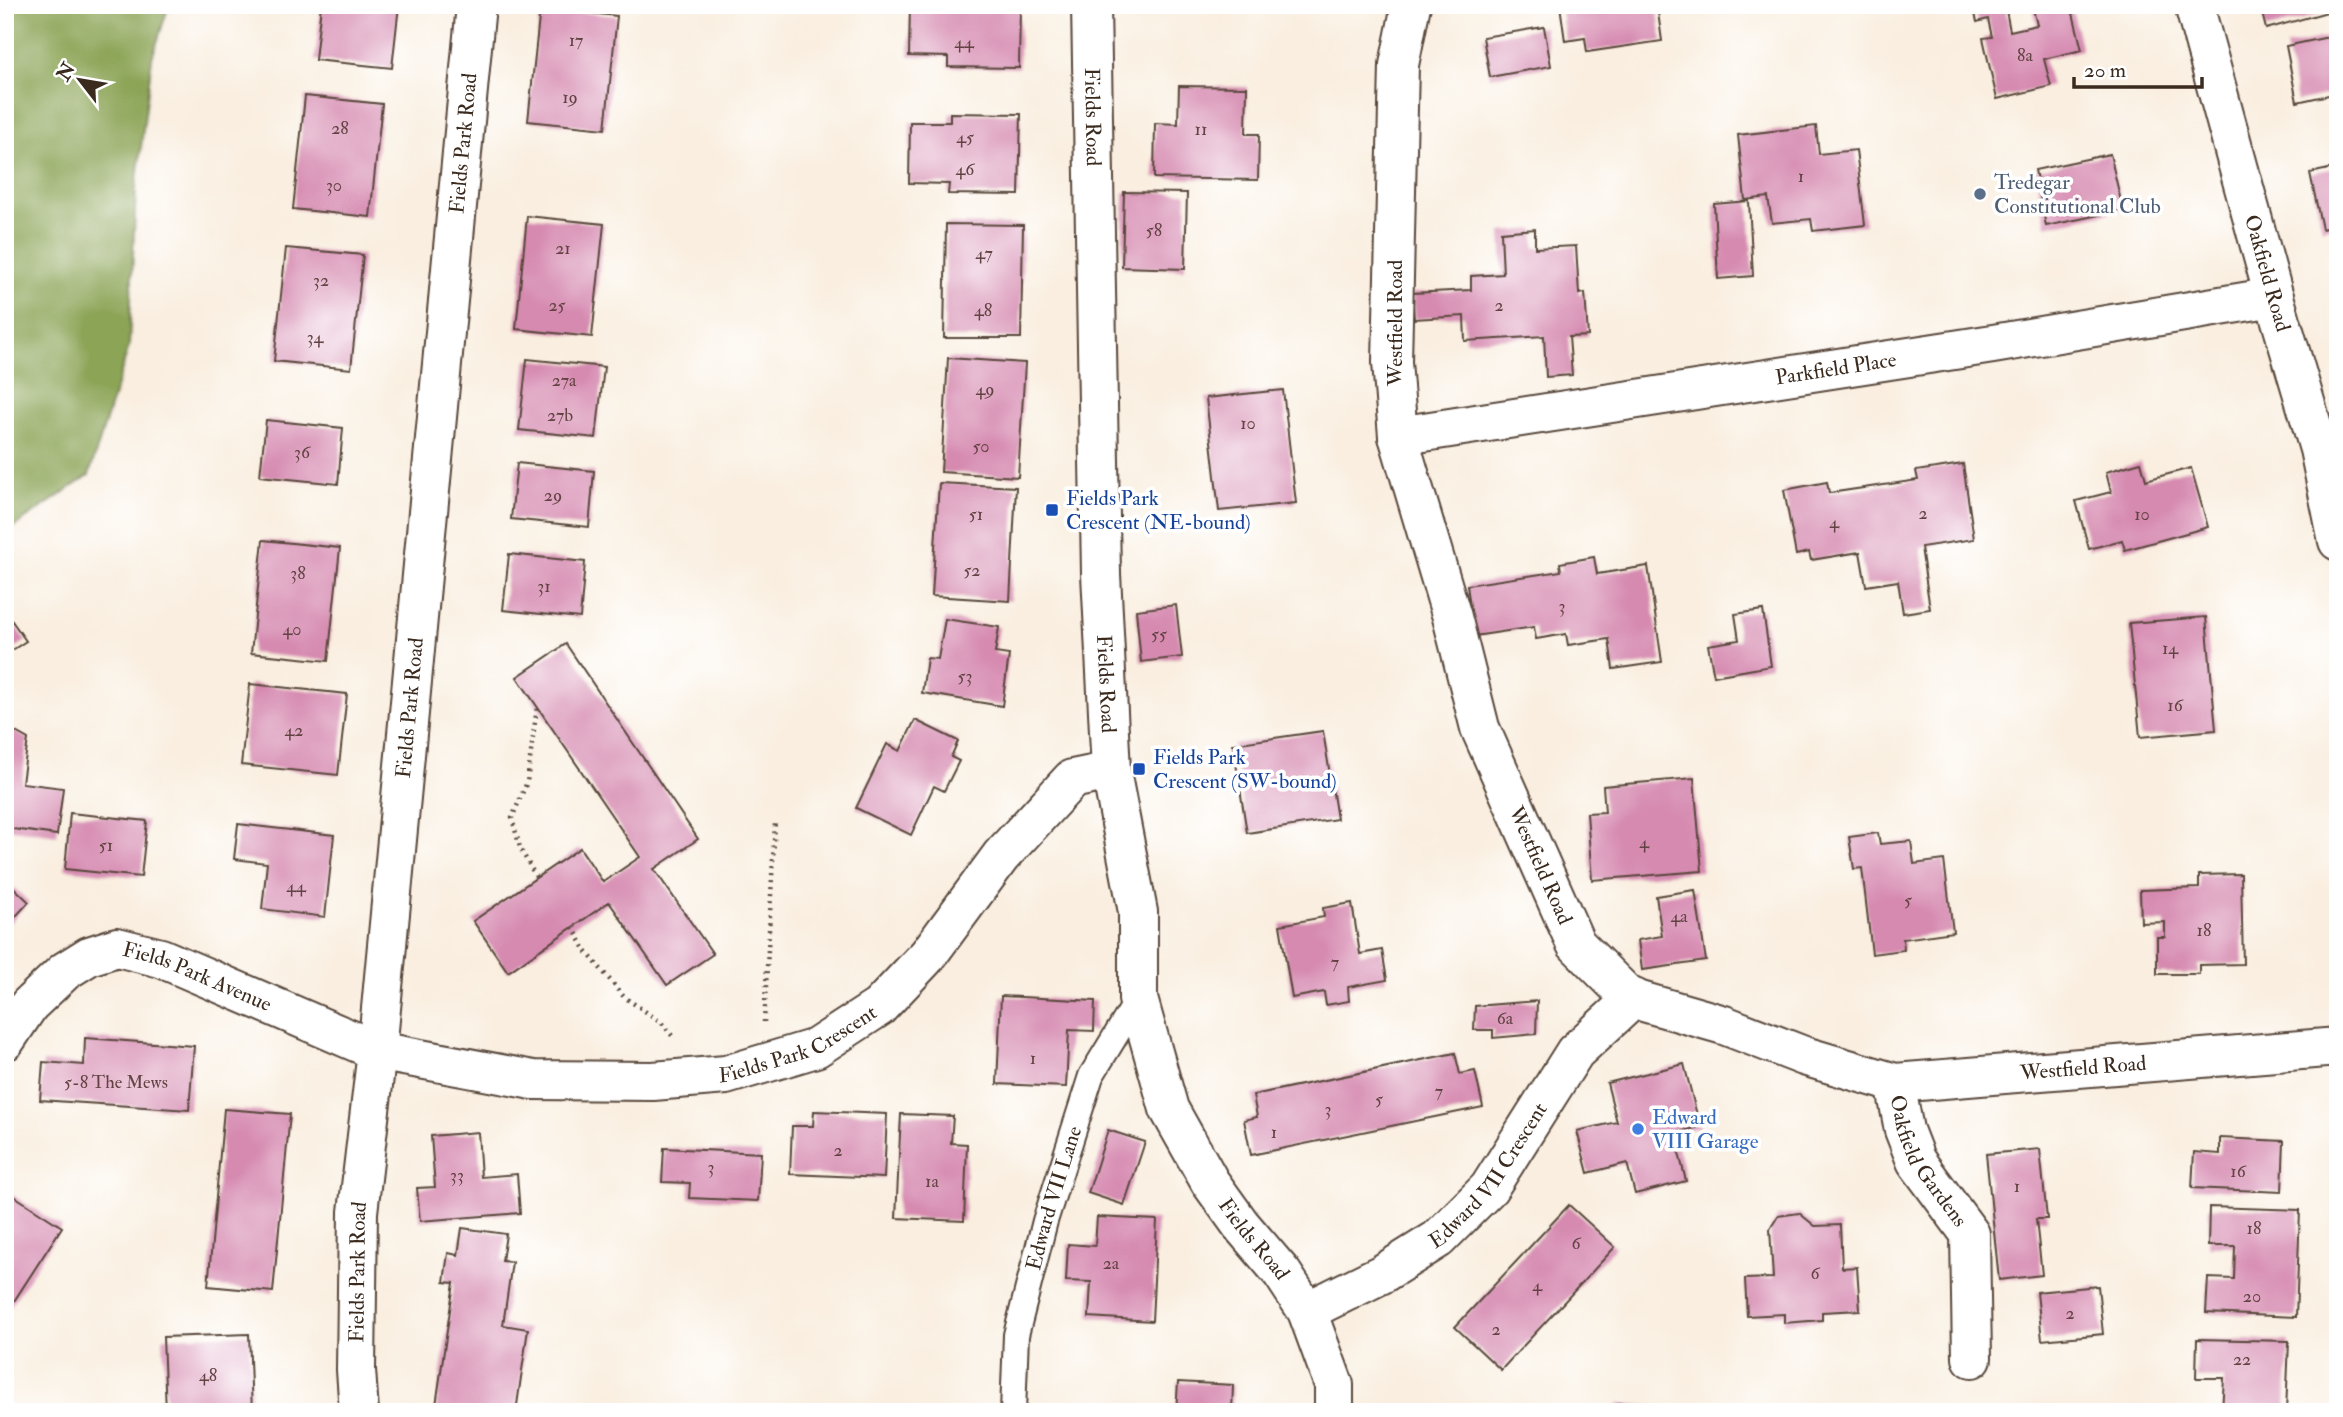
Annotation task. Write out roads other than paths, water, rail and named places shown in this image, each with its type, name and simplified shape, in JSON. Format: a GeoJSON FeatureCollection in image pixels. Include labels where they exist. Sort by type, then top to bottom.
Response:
{"type":"FeatureCollection","features":[{"type":"Feature","properties":{"kind":"street","name":"Fields Park Road"},"geometry":{"type":"LineString","coordinates":[[359,1412],[356,1370],[358,1212],[377,1051],[475,5]]}},
{"type":"Feature","properties":{"kind":"street","name":"Fields Road"},"geometry":{"type":"LineString","coordinates":[[1091,5],[1101,561],[1111,771],[1138,912],[1138,999],[1169,1109],[1210,1182],[1241,1225],[1282,1273],[1307,1311],[1334,1385],[1334,1412]]}},
{"type":"Feature","properties":{"kind":"street","name":"Westfield Road"},"geometry":{"type":"LineString","coordinates":[[1411,5],[1399,65],[1392,362],[1398,436],[1452,617],[1480,728],[1576,944],[1630,998],[1724,1025],[1804,1056],[1895,1083],[2338,1047]]}},
{"type":"Feature","properties":{"kind":"street","name":"Oakfield Road"},"geometry":{"type":"LineString","coordinates":[[2194,5],[2274,297],[2319,449],[2338,541]]}},
{"type":"Feature","properties":{"kind":"street","name":"Parkfield Place"},"geometry":{"type":"LineString","coordinates":[[1398,436],[1993,344],[2274,297]]}},
{"type":"Feature","properties":{"kind":"street","name":"Fields Park Crescent"},"geometry":{"type":"LineString","coordinates":[[377,1051],[533,1080],[653,1081],[726,1075],[816,1048],[880,1007],[928,955],[1001,856],[1072,779],[1111,771]]}},
{"type":"Feature","properties":{"kind":"street","name":"Fields Park Avenue"},"geometry":{"type":"LineString","coordinates":[[5,1041],[29,1004],[65,971],[89,956],[117,947],[161,958],[377,1051]]}},
{"type":"Feature","properties":{"kind":"street","name":"Edward VII Crescent"},"geometry":{"type":"LineString","coordinates":[[1307,1311],[1382,1274],[1438,1239],[1489,1188],[1574,1052],[1634,998]]}},
{"type":"Feature","properties":{"kind":"street","name":"Oakfield Gardens"},"geometry":{"type":"LineString","coordinates":[[1895,1083],[1904,1130],[1916,1161],[1970,1234],[1972,1358]]}},
{"type":"Feature","properties":{"kind":"lane","name":"Edward VII Lane"},"geometry":{"type":"LineString","coordinates":[[1013,1412],[1016,1335],[1045,1221],[1090,1076],[1138,999]]}},
{"type":"Feature","properties":{"kind":"place","name":"Tredegar Constitutional Club"},"geometry":{"type":"Point","coordinates":[1980,194]}},
{"type":"Feature","properties":{"kind":"place","name":"Fields Park Crescent (NE-bound)"},"geometry":{"type":"Point","coordinates":[1052,510]}},
{"type":"Feature","properties":{"kind":"place","name":"Fields Park Crescent (SW-bound)"},"geometry":{"type":"Point","coordinates":[1139,769]}},
{"type":"Feature","properties":{"kind":"place","name":"Edward VIII Garage"},"geometry":{"type":"Point","coordinates":[1638,1129]}}]}
